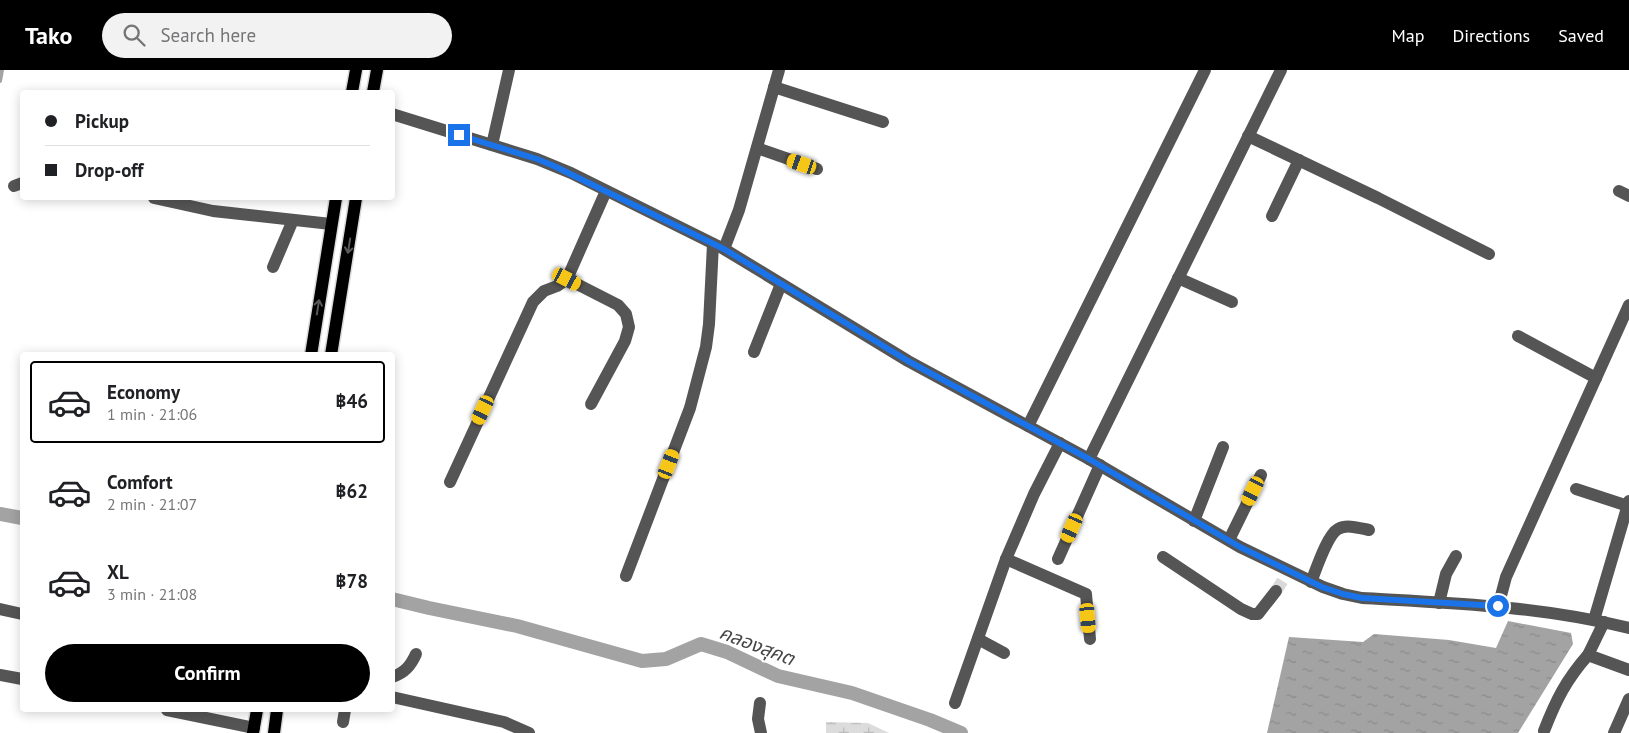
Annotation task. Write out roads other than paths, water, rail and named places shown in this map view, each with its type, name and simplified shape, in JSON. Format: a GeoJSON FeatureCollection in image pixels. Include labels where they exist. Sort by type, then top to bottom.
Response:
{"type":"FeatureCollection","features":[{"type":"Feature","properties":{"kind":"main road"},"geometry":{"type":"LineString","coordinates":[[352,90],[356,70]]}},
{"type":"Feature","properties":{"kind":"main road"},"geometry":{"type":"LineString","coordinates":[[373,90],[377,70]]}},
{"type":"Feature","properties":{"kind":"main road"},"geometry":{"type":"LineString","coordinates":[[311,352],[336,200]]}},
{"type":"Feature","properties":{"kind":"main road"},"geometry":{"type":"LineString","coordinates":[[331,352],[356,200]]}},
{"type":"Feature","properties":{"kind":"main road"},"geometry":{"type":"LineString","coordinates":[[254,731],[257,712]]}},
{"type":"Feature","properties":{"kind":"main road"},"geometry":{"type":"LineString","coordinates":[[274,733],[277,712]]}},
{"type":"Feature","properties":{"kind":"street"},"geometry":{"type":"LineString","coordinates":[[492,146],[509,70]]}},
{"type":"Feature","properties":{"kind":"street"},"geometry":{"type":"LineString","coordinates":[[626,576],[690,408],[706,347],[718,246],[739,210],[779,70]]}},
{"type":"Feature","properties":{"kind":"street"},"geometry":{"type":"LineString","coordinates":[[1028,426],[1205,70]]}},
{"type":"Feature","properties":{"kind":"street"},"geometry":{"type":"LineString","coordinates":[[1058,559],[1094,462],[1178,278],[1281,70]]}},
{"type":"Feature","properties":{"kind":"street"},"geometry":{"type":"LineString","coordinates":[[774,87],[883,122]]}},
{"type":"Feature","properties":{"kind":"street"},"geometry":{"type":"LineString","coordinates":[[395,115],[537,159],[606,190],[718,246],[908,361],[1060,443],[1229,540],[1283,581],[1311,582],[1343,594],[1362,598],[1498,606],[1599,621],[1629,628]]}},
{"type":"Feature","properties":{"kind":"street"},"geometry":{"type":"LineString","coordinates":[[1248,136],[1489,254]]}},
{"type":"Feature","properties":{"kind":"street"},"geometry":{"type":"LineString","coordinates":[[757,148],[817,169]]}},
{"type":"Feature","properties":{"kind":"street"},"geometry":{"type":"LineString","coordinates":[[1272,216],[1299,160]]}},
{"type":"Feature","properties":{"kind":"street"},"geometry":{"type":"LineString","coordinates":[[450,482],[533,302],[544,291],[557,286],[567,279],[606,190]]}},
{"type":"Feature","properties":{"kind":"street"},"geometry":{"type":"LineString","coordinates":[[162,200],[213,212],[331,224]]}},
{"type":"Feature","properties":{"kind":"street"},"geometry":{"type":"LineString","coordinates":[[273,267],[293,220]]}},
{"type":"Feature","properties":{"kind":"street"},"geometry":{"type":"LineString","coordinates":[[1178,278],[1232,302]]}},
{"type":"Feature","properties":{"kind":"street"},"geometry":{"type":"LineString","coordinates":[[567,279],[618,305],[626,314],[629,327],[625,341],[591,404]]}},
{"type":"Feature","properties":{"kind":"street"},"geometry":{"type":"LineString","coordinates":[[754,352],[781,284]]}},
{"type":"Feature","properties":{"kind":"street"},"geometry":{"type":"LineString","coordinates":[[1498,606],[1506,577],[1629,305]]}},
{"type":"Feature","properties":{"kind":"street"},"geometry":{"type":"LineString","coordinates":[[1518,336],[1596,378]]}},
{"type":"Feature","properties":{"kind":"street"},"geometry":{"type":"LineString","coordinates":[[955,703],[1006,559],[1034,494],[1060,443]]}},
{"type":"Feature","properties":{"kind":"street"},"geometry":{"type":"LineString","coordinates":[[1194,521],[1224,447]]}},
{"type":"Feature","properties":{"kind":"street"},"geometry":{"type":"LineString","coordinates":[[1229,540],[1261,474]]}},
{"type":"Feature","properties":{"kind":"street"},"geometry":{"type":"LineString","coordinates":[[1544,731],[1563,687],[1572,673],[1588,655],[1599,621],[1628,503],[1576,489]]}},
{"type":"Feature","properties":{"kind":"street"},"geometry":{"type":"LineString","coordinates":[[1311,582],[1330,537],[1337,529],[1348,526],[1369,530]]}},
{"type":"Feature","properties":{"kind":"street"},"geometry":{"type":"LineString","coordinates":[[1439,603],[1446,574],[1456,556]]}},
{"type":"Feature","properties":{"kind":"street"},"geometry":{"type":"LineString","coordinates":[[1164,558],[1241,610],[1252,614],[1258,614],[1283,581]]}},
{"type":"Feature","properties":{"kind":"street"},"geometry":{"type":"LineString","coordinates":[[1006,559],[1086,594],[1090,639]]}},
{"type":"Feature","properties":{"kind":"street"},"geometry":{"type":"LineString","coordinates":[[0,609],[20,614]]}},
{"type":"Feature","properties":{"kind":"street"},"geometry":{"type":"LineString","coordinates":[[978,639],[1004,653]]}},
{"type":"Feature","properties":{"kind":"street"},"geometry":{"type":"LineString","coordinates":[[395,675],[402,674],[416,654]]}},
{"type":"Feature","properties":{"kind":"street"},"geometry":{"type":"LineString","coordinates":[[1588,655],[1629,670]]}},
{"type":"Feature","properties":{"kind":"street"},"geometry":{"type":"LineString","coordinates":[[0,675],[20,679]]}},
{"type":"Feature","properties":{"kind":"street"},"geometry":{"type":"LineString","coordinates":[[395,697],[504,722],[529,733]]}},
{"type":"Feature","properties":{"kind":"street"},"geometry":{"type":"LineString","coordinates":[[1614,733],[1629,699]]}},
{"type":"Feature","properties":{"kind":"street"},"geometry":{"type":"LineString","coordinates":[[760,702],[758,719],[761,733]]}},
{"type":"Feature","properties":{"kind":"street"},"geometry":{"type":"LineString","coordinates":[[175,712],[254,731]]}},
{"type":"Feature","properties":{"kind":"water"},"geometry":{"type":"Polygon","coordinates":[[[1508,621],[1571,633],[1573,644],[1518,733],[1267,733],[1289,637],[1363,642],[1374,634],[1449,640],[1496,648],[1508,621]]]}},
{"type":"Feature","properties":{"kind":"waterway"},"geometry":{"type":"LineString","coordinates":[[0,81],[2,70]]}},
{"type":"Feature","properties":{"kind":"waterway","name":"คลองสุคต"},"geometry":{"type":"LineString","coordinates":[[0,514],[20,518]]}},
{"type":"Feature","properties":{"kind":"waterway","name":"คลองสุคต"},"geometry":{"type":"LineString","coordinates":[[395,600],[517,626],[642,661],[666,659],[701,644],[727,652],[778,676],[852,693],[930,720],[961,733]]}},
{"type":"Feature","properties":{"kind":"tunnel"},"geometry":{"type":"LineString","coordinates":[[1276,591],[1283,580]]}}]}
